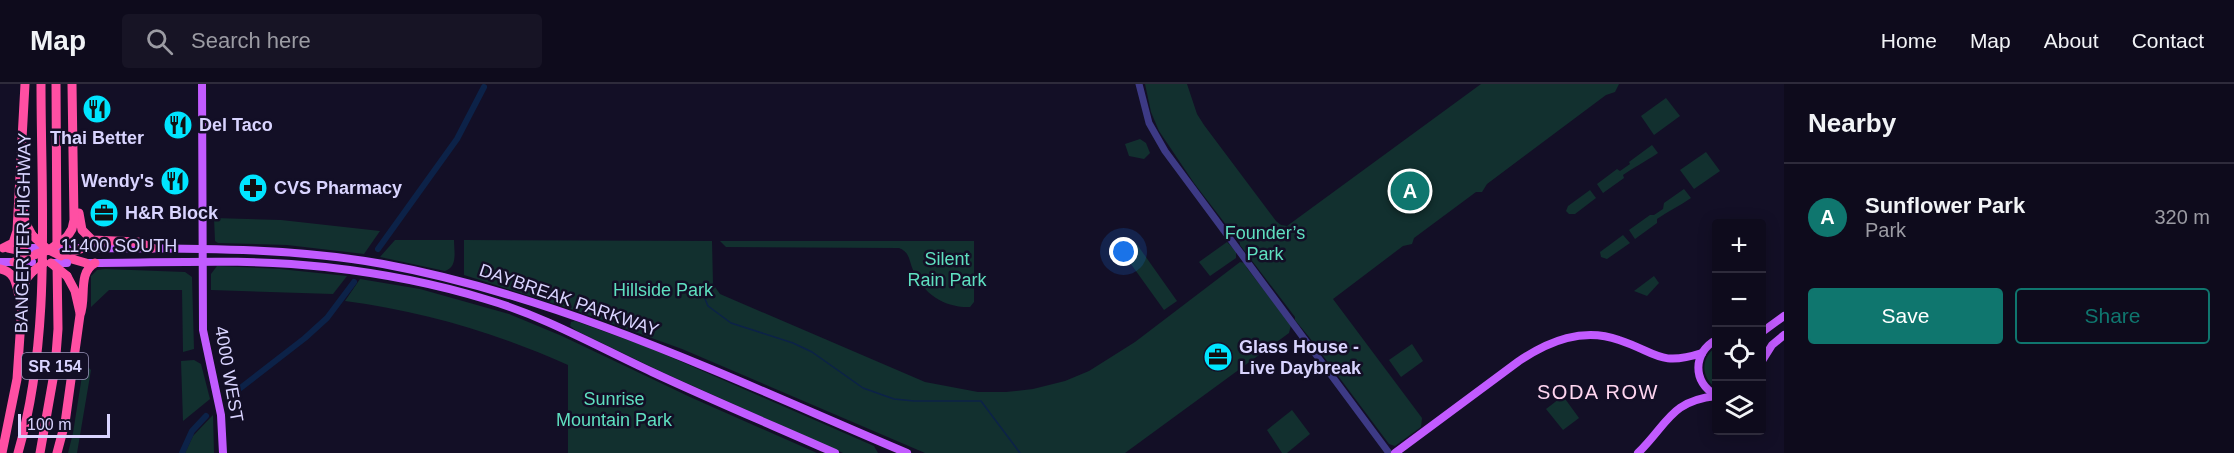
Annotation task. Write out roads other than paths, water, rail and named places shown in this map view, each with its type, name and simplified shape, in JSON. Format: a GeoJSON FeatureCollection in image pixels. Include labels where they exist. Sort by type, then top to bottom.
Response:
{"type":"FeatureCollection","features":[{"type":"Feature","properties":{"kind":"highway"},"geometry":{"type":"LineString","coordinates":[[4,248],[13,243],[16,237],[21,192],[25,84]]}},
{"type":"Feature","properties":{"kind":"highway","name":"BANGERTER HIGHWAY"},"geometry":{"type":"LineString","coordinates":[[18,453],[31,398],[40,320],[40,84]]}},
{"type":"Feature","properties":{"kind":"highway","name":"BANGERTER HIGHWAY"},"geometry":{"type":"LineString","coordinates":[[40,453],[50,405],[58,329],[56,84]]}},
{"type":"Feature","properties":{"kind":"highway"},"geometry":{"type":"LineString","coordinates":[[14,262],[32,258],[49,249],[67,237],[72,229],[74,190],[72,84]]}},
{"type":"Feature","properties":{"kind":"highway"},"geometry":{"type":"LineString","coordinates":[[74,190],[81,227],[89,238],[97,242],[138,242],[152,248]]}},
{"type":"Feature","properties":{"kind":"highway"},"geometry":{"type":"LineString","coordinates":[[21,192],[24,219],[32,235],[49,249],[90,263],[84,275],[83,308],[80,315],[65,423],[57,453]]}},
{"type":"Feature","properties":{"kind":"highway"},"geometry":{"type":"LineString","coordinates":[[4,248],[48,262],[67,276],[75,291],[80,315]]}},
{"type":"Feature","properties":{"kind":"highway"},"geometry":{"type":"LineString","coordinates":[[32,258],[48,262],[83,248]]}},
{"type":"Feature","properties":{"kind":"highway"},"geometry":{"type":"LineString","coordinates":[[2,453],[17,379],[24,284],[32,258]]}},
{"type":"Feature","properties":{"kind":"highway"},"geometry":{"type":"LineString","coordinates":[[0,269],[7,271],[15,279],[21,306]]}},
{"type":"Feature","properties":{"kind":"main road","name":"4000 WEST"},"geometry":{"type":"LineString","coordinates":[[202,84],[203,339],[221,416],[222,453]]}},
{"type":"Feature","properties":{"kind":"main road","name":"11400 SOUTH"},"geometry":{"type":"LineString","coordinates":[[83,248],[202,249]]}},
{"type":"Feature","properties":{"kind":"main road","name":"DAYBREAK PARKWAY"},"geometry":{"type":"LineString","coordinates":[[202,249],[286,252],[362,261],[490,289],[660,348],[907,453]]}},
{"type":"Feature","properties":{"kind":"main road"},"geometry":{"type":"LineString","coordinates":[[0,262],[14,262]]}},
{"type":"Feature","properties":{"kind":"main road","name":"11400 SOUTH"},"geometry":{"type":"LineString","coordinates":[[90,263],[202,262]]}},
{"type":"Feature","properties":{"kind":"main road","name":"DAYBREAK PARKWAY"},"geometry":{"type":"LineString","coordinates":[[202,262],[286,264],[354,270],[422,283],[495,302],[553,324],[670,381],[835,453]]}},
{"type":"Feature","properties":{"kind":"main road"},"geometry":{"type":"LineString","coordinates":[[1766,329],[1784,316]]}},
{"type":"Feature","properties":{"kind":"main road"},"geometry":{"type":"LineString","coordinates":[[1395,453],[1519,361],[1563,339],[1581,335],[1601,335],[1667,359],[1681,359],[1702,352]]}},
{"type":"Feature","properties":{"kind":"main road"},"geometry":{"type":"LineString","coordinates":[[1766,354],[1784,335]]}},
{"type":"Feature","properties":{"kind":"main road"},"geometry":{"type":"LineString","coordinates":[[1712,342],[1702,352],[1697,367],[1705,387],[1712,392]]}},
{"type":"Feature","properties":{"kind":"main road"},"geometry":{"type":"LineString","coordinates":[[1638,453],[1679,408],[1697,398],[1712,396]]}},
{"type":"Feature","properties":{"kind":"street"},"geometry":{"type":"LineString","coordinates":[[1139,84],[1145,112],[1159,142],[1389,453]]}},
{"type":"Feature","properties":{"kind":"waterway"},"geometry":{"type":"LineString","coordinates":[[378,249],[457,139],[484,87]]}},
{"type":"Feature","properties":{"kind":"waterway"},"geometry":{"type":"LineString","coordinates":[[234,393],[327,318],[354,282]]}},
{"type":"Feature","properties":{"kind":"waterway"},"geometry":{"type":"LineString","coordinates":[[703,294],[708,306],[731,323],[793,343],[812,352],[863,388],[894,399],[981,401],[1020,453]]}},
{"type":"Feature","properties":{"kind":"waterway"},"geometry":{"type":"LineString","coordinates":[[182,453],[192,431],[206,416]]}},
{"type":"Feature","properties":{"kind":"place","name":"Thai Better"},"geometry":{"type":"Point","coordinates":[97,109]}},
{"type":"Feature","properties":{"kind":"place","name":"Del Taco"},"geometry":{"type":"Point","coordinates":[178,125]}},
{"type":"Feature","properties":{"kind":"place","name":"Wendy's"},"geometry":{"type":"Point","coordinates":[175,181]}},
{"type":"Feature","properties":{"kind":"place","name":"CVS Pharmacy"},"geometry":{"type":"Point","coordinates":[253,188]}},
{"type":"Feature","properties":{"kind":"place","name":"Sunflower Park"},"geometry":{"type":"Point","coordinates":[1410,191]}},
{"type":"Feature","properties":{"kind":"place","name":"H&R Block"},"geometry":{"type":"Point","coordinates":[104,213]}},
{"type":"Feature","properties":{"kind":"place","name":"Glass House - Live Daybreak"},"geometry":{"type":"Point","coordinates":[1218,357]}},
{"type":"Feature","properties":{"kind":"district","name":"SODA ROW"},"geometry":{"type":"Point","coordinates":[1598,392]}},
{"type":"Feature","properties":{"kind":"park label","name":"Founder’s Park"},"geometry":{"type":"Point","coordinates":[1265,243]}},
{"type":"Feature","properties":{"kind":"park label","name":"Silent Rain Park"},"geometry":{"type":"Point","coordinates":[947,270]}},
{"type":"Feature","properties":{"kind":"park label","name":"Hillside Park"},"geometry":{"type":"Point","coordinates":[663,290]}},
{"type":"Feature","properties":{"kind":"park label","name":"Sunrise Mountain Park"},"geometry":{"type":"Point","coordinates":[614,409]}}]}
